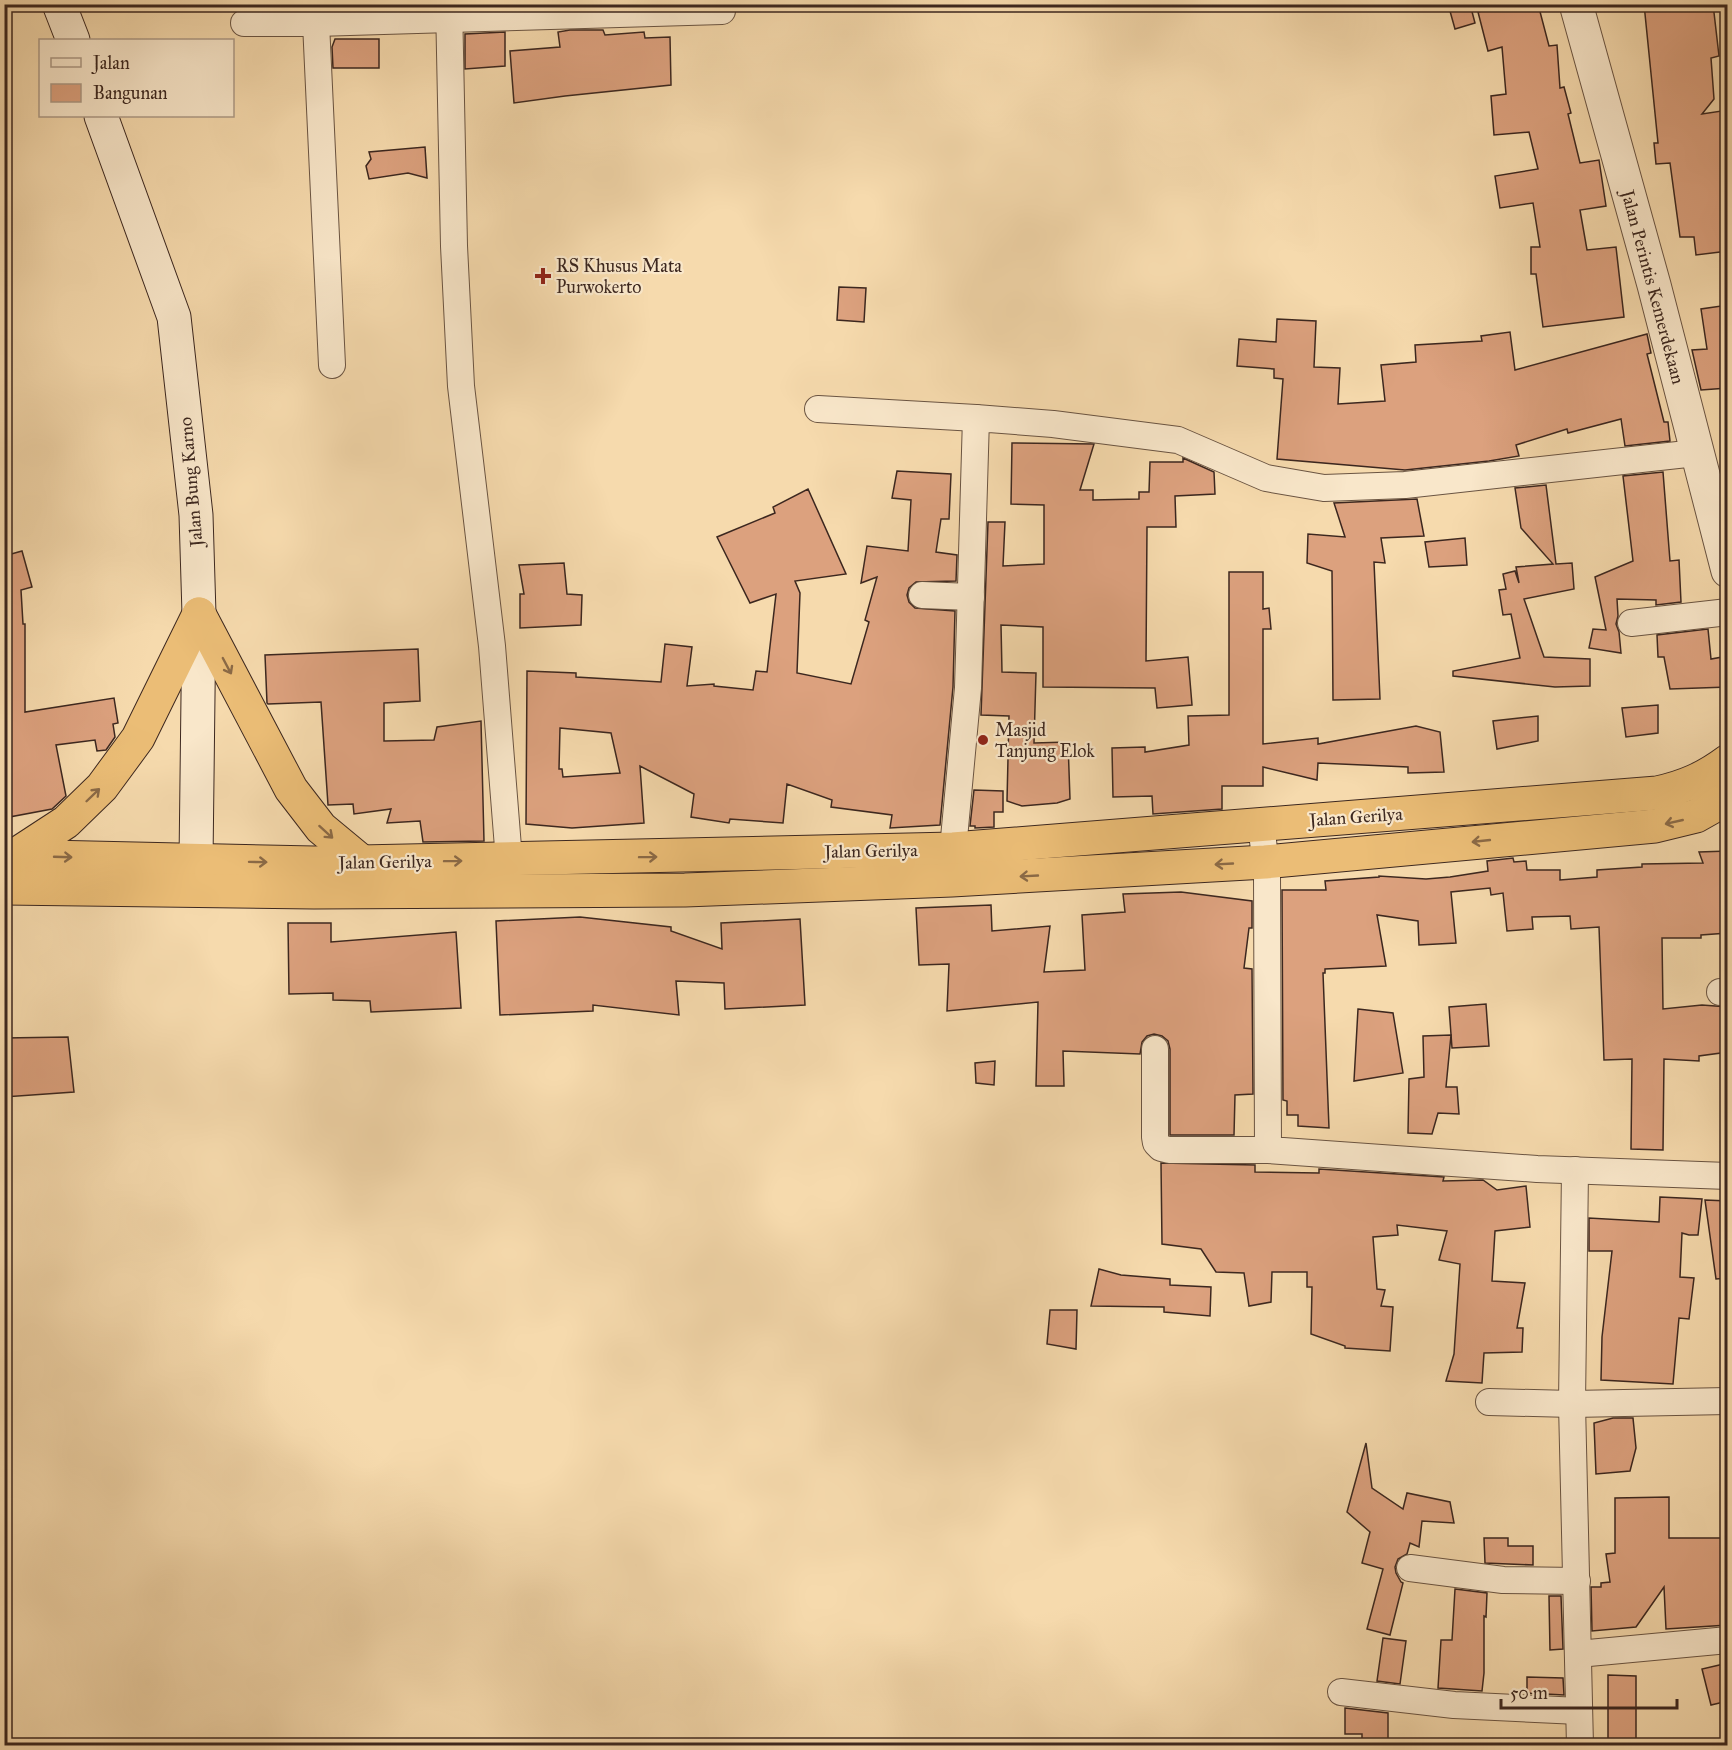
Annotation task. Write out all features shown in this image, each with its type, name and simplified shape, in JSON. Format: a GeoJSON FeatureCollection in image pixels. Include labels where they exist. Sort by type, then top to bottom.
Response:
{"type":"FeatureCollection","features":[{"type":"Feature","properties":{"kind":"highway"},"geometry":{"type":"LineString","coordinates":[[9,856],[66,822],[102,787],[138,738],[199,614]]}},
{"type":"Feature","properties":{"kind":"highway"},"geometry":{"type":"LineString","coordinates":[[199,614],[291,789],[321,828],[362,862]]}},
{"type":"Feature","properties":{"kind":"highway","name":"Jalan Gerilya"},"geometry":{"type":"LineString","coordinates":[[9,856],[196,861],[314,878],[362,862],[953,849],[1657,793],[1695,782],[1728,761]]}},
{"type":"Feature","properties":{"kind":"highway","name":"Jalan Gerilya"},"geometry":{"type":"LineString","coordinates":[[4,888],[314,878],[685,890],[952,880],[1265,862],[1655,826],[1696,816],[1728,798]]}},
{"type":"Feature","properties":{"kind":"main road"},"geometry":{"type":"LineString","coordinates":[[59,4],[73,39]]}},
{"type":"Feature","properties":{"kind":"main road","name":"Jalan Perintis Kemerdekaan"},"geometry":{"type":"LineString","coordinates":[[1576,4],[1654,285],[1728,571]]}},
{"type":"Feature","properties":{"kind":"main road","name":"Jalan Bung Karno"},"geometry":{"type":"LineString","coordinates":[[101,117],[174,317],[196,515],[199,614],[196,861]]}},
{"type":"Feature","properties":{"kind":"street"},"geometry":{"type":"LineString","coordinates":[[244,23],[315,14],[723,11]]}},
{"type":"Feature","properties":{"kind":"street"},"geometry":{"type":"LineString","coordinates":[[449,12],[454,246],[461,386],[492,646],[508,860]]}},
{"type":"Feature","properties":{"kind":"street"},"geometry":{"type":"LineString","coordinates":[[315,14],[332,365]]}},
{"type":"Feature","properties":{"kind":"street"},"geometry":{"type":"LineString","coordinates":[[818,409],[1053,424],[1178,440],[1266,478],[1324,488],[1405,485],[1696,453]]}},
{"type":"Feature","properties":{"kind":"street"},"geometry":{"type":"LineString","coordinates":[[953,849],[968,688],[976,418]]}},
{"type":"Feature","properties":{"kind":"street"},"geometry":{"type":"LineString","coordinates":[[922,595],[971,597]]}},
{"type":"Feature","properties":{"kind":"street"},"geometry":{"type":"LineString","coordinates":[[1631,622],[1728,612]]}},
{"type":"Feature","properties":{"kind":"street"},"geometry":{"type":"LineString","coordinates":[[1261,824],[1265,862],[1269,1150]]}},
{"type":"Feature","properties":{"kind":"street"},"geometry":{"type":"LineString","coordinates":[[1155,1049],[1155,1143],[1169,1150],[1269,1150],[1575,1170],[1728,1176]]}},
{"type":"Feature","properties":{"kind":"street"},"geometry":{"type":"LineString","coordinates":[[1575,1170],[1572,1404],[1580,1746]]}},
{"type":"Feature","properties":{"kind":"street"},"geometry":{"type":"LineString","coordinates":[[1489,1402],[1572,1404],[1728,1401]]}},
{"type":"Feature","properties":{"kind":"street"},"geometry":{"type":"LineString","coordinates":[[1410,1568],[1503,1580],[1576,1581]]}},
{"type":"Feature","properties":{"kind":"street"},"geometry":{"type":"LineString","coordinates":[[1578,1654],[1728,1640]]}},
{"type":"Feature","properties":{"kind":"street"},"geometry":{"type":"LineString","coordinates":[[1341,1692],[1454,1705],[1579,1711]]}},
{"type":"Feature","properties":{"kind":"building"},"geometry":{"type":"Polygon","coordinates":[[[1448,4],[1470,4],[1475,23],[1455,29],[1448,4]]]}},
{"type":"Feature","properties":{"kind":"building"},"geometry":{"type":"Polygon","coordinates":[[[1505,4],[1538,4],[1549,46],[1557,45],[1560,88],[1564,87],[1571,113],[1568,114],[1580,163],[1599,160],[1606,206],[1580,210],[1587,250],[1616,247],[1624,317],[1543,327],[1536,274],[1531,274],[1531,247],[1540,247],[1533,203],[1500,208],[1495,176],[1538,169],[1529,132],[1494,135],[1491,96],[1506,94],[1502,47],[1488,51],[1478,12],[1505,4]]]}},
{"type":"Feature","properties":{"kind":"building"},"geometry":{"type":"Polygon","coordinates":[[[1644,4],[1713,4],[1719,56],[1711,58],[1714,99],[1702,114],[1728,110],[1728,135],[1721,136],[1728,192],[1728,251],[1696,255],[1694,237],[1680,237],[1670,163],[1656,164],[1654,143],[1658,143],[1644,4]]]}},
{"type":"Feature","properties":{"kind":"building"},"geometry":{"type":"Polygon","coordinates":[[[603,30],[605,35],[644,32],[645,38],[670,37],[671,85],[514,103],[510,51],[560,47],[558,32],[603,30]]]}},
{"type":"Feature","properties":{"kind":"building"},"geometry":{"type":"Polygon","coordinates":[[[505,32],[505,66],[465,69],[465,34],[505,32]]]}},
{"type":"Feature","properties":{"kind":"building"},"geometry":{"type":"Polygon","coordinates":[[[335,39],[379,39],[379,68],[333,68],[332,47],[335,39]]]}},
{"type":"Feature","properties":{"kind":"building"},"geometry":{"type":"Polygon","coordinates":[[[425,147],[427,178],[408,173],[369,179],[366,166],[371,159],[369,152],[425,147]]]}},
{"type":"Feature","properties":{"kind":"building"},"geometry":{"type":"Polygon","coordinates":[[[839,287],[866,288],[864,322],[837,320],[839,287]]]}},
{"type":"Feature","properties":{"kind":"building"},"geometry":{"type":"Polygon","coordinates":[[[1728,305],[1728,388],[1701,390],[1692,350],[1707,349],[1701,309],[1728,305]]]}},
{"type":"Feature","properties":{"kind":"building"},"geometry":{"type":"Polygon","coordinates":[[[1277,319],[1316,321],[1314,367],[1340,368],[1338,404],[1385,401],[1381,365],[1416,362],[1415,345],[1482,341],[1481,336],[1510,332],[1515,370],[1647,334],[1651,353],[1647,354],[1664,422],[1668,422],[1670,441],[1625,446],[1621,419],[1568,433],[1567,429],[1516,445],[1519,456],[1489,461],[1405,470],[1277,459],[1283,379],[1274,378],[1274,369],[1237,366],[1239,339],[1276,342],[1277,319]]]}},
{"type":"Feature","properties":{"kind":"building"},"geometry":{"type":"Polygon","coordinates":[[[1012,443],[1094,444],[1080,490],[1093,490],[1093,500],[1139,499],[1139,492],[1149,492],[1150,462],[1183,462],[1183,458],[1214,472],[1215,494],[1175,496],[1176,527],[1147,527],[1146,661],[1188,657],[1192,705],[1157,708],[1155,688],[1043,687],[1043,627],[1001,625],[1002,672],[1036,673],[1034,743],[1068,742],[1070,799],[1057,803],[1022,806],[1007,801],[1009,716],[981,715],[988,522],[1005,522],[1003,566],[1044,564],[1044,505],[1011,504],[1012,443]]]}},
{"type":"Feature","properties":{"kind":"building"},"geometry":{"type":"Polygon","coordinates":[[[897,471],[951,474],[949,519],[941,519],[936,552],[957,555],[956,581],[916,582],[909,588],[907,595],[909,602],[915,608],[955,611],[953,687],[940,825],[890,828],[892,815],[831,807],[832,800],[787,784],[783,823],[730,819],[729,823],[691,817],[694,794],[640,766],[644,823],[572,828],[526,824],[527,671],[576,673],[576,677],[661,682],[665,644],[692,647],[687,686],[714,684],[714,686],[753,690],[756,671],[767,672],[776,594],[750,603],[717,537],[775,513],[773,507],[808,489],[846,574],[795,581],[800,593],[797,673],[851,684],[869,622],[865,620],[877,577],[861,583],[867,546],[908,551],[911,500],[892,498],[897,471]],[[560,728],[559,769],[562,769],[563,777],[620,773],[611,733],[560,728]]]}},
{"type":"Feature","properties":{"kind":"building"},"geometry":{"type":"Polygon","coordinates":[[[1663,472],[1670,561],[1679,560],[1681,602],[1656,605],[1656,600],[1617,599],[1616,624],[1621,653],[1589,648],[1593,629],[1606,630],[1595,577],[1633,561],[1623,476],[1663,472]]]}},
{"type":"Feature","properties":{"kind":"building"},"geometry":{"type":"Polygon","coordinates":[[[1546,485],[1556,564],[1572,563],[1574,589],[1524,599],[1544,657],[1590,659],[1590,686],[1555,687],[1453,676],[1453,671],[1520,658],[1511,614],[1503,615],[1499,590],[1506,589],[1503,574],[1515,571],[1519,583],[1516,567],[1553,564],[1521,528],[1515,488],[1546,485]]]}},
{"type":"Feature","properties":{"kind":"building"},"geometry":{"type":"Polygon","coordinates":[[[1417,499],[1424,536],[1381,538],[1385,563],[1374,562],[1380,699],[1333,700],[1332,571],[1307,563],[1308,534],[1345,537],[1334,503],[1417,499]]]}},
{"type":"Feature","properties":{"kind":"building"},"geometry":{"type":"Polygon","coordinates":[[[1465,538],[1467,565],[1429,567],[1425,542],[1465,538]]]}},
{"type":"Feature","properties":{"kind":"building"},"geometry":{"type":"Polygon","coordinates":[[[22,551],[32,587],[21,590],[23,624],[25,624],[25,712],[114,698],[118,723],[113,724],[115,737],[106,750],[97,751],[95,740],[56,745],[66,796],[52,809],[4,818],[4,556],[22,551]]]}},
{"type":"Feature","properties":{"kind":"building"},"geometry":{"type":"Polygon","coordinates":[[[564,563],[567,594],[582,595],[581,625],[520,628],[520,594],[524,594],[519,565],[564,563]]]}},
{"type":"Feature","properties":{"kind":"building"},"geometry":{"type":"Polygon","coordinates":[[[1229,572],[1263,572],[1263,609],[1269,608],[1271,629],[1263,629],[1263,744],[1318,738],[1318,744],[1416,726],[1440,732],[1444,772],[1408,773],[1408,767],[1318,763],[1317,780],[1263,767],[1263,786],[1222,786],[1222,809],[1153,814],[1152,796],[1113,797],[1112,748],[1145,747],[1145,752],[1189,745],[1188,716],[1229,715],[1229,572]]]}},
{"type":"Feature","properties":{"kind":"building"},"geometry":{"type":"Polygon","coordinates":[[[1708,629],[1711,659],[1728,656],[1728,687],[1670,689],[1664,657],[1658,657],[1657,635],[1708,629]]]}},
{"type":"Feature","properties":{"kind":"building"},"geometry":{"type":"Polygon","coordinates":[[[418,649],[420,701],[384,703],[384,741],[434,740],[437,727],[481,721],[484,841],[423,842],[420,821],[387,823],[391,809],[354,814],[353,804],[328,805],[321,702],[267,703],[265,655],[418,649]]]}},
{"type":"Feature","properties":{"kind":"building"},"geometry":{"type":"Polygon","coordinates":[[[1658,705],[1658,733],[1626,737],[1622,708],[1658,705]]]}},
{"type":"Feature","properties":{"kind":"building"},"geometry":{"type":"Polygon","coordinates":[[[1538,716],[1538,741],[1497,749],[1493,721],[1538,716]]]}},
{"type":"Feature","properties":{"kind":"building"},"geometry":{"type":"Polygon","coordinates":[[[974,790],[1003,791],[1003,812],[994,812],[994,827],[970,826],[974,790]]]}},
{"type":"Feature","properties":{"kind":"building"},"geometry":{"type":"Polygon","coordinates":[[[1728,851],[1728,933],[1701,935],[1701,938],[1662,938],[1663,1009],[1702,1005],[1728,1007],[1728,1052],[1699,1056],[1699,1061],[1664,1059],[1663,1150],[1631,1149],[1632,1059],[1604,1060],[1599,927],[1571,929],[1570,916],[1532,917],[1533,929],[1507,931],[1503,893],[1491,895],[1490,888],[1451,892],[1456,943],[1419,945],[1418,921],[1377,915],[1386,966],[1325,969],[1323,973],[1329,1128],[1298,1126],[1298,1115],[1287,1115],[1287,1101],[1283,1100],[1282,890],[1326,890],[1325,881],[1379,876],[1426,879],[1450,877],[1488,871],[1487,861],[1513,858],[1514,862],[1526,861],[1527,870],[1560,870],[1560,880],[1597,877],[1597,870],[1642,867],[1642,864],[1703,863],[1699,852],[1728,851]]]}},
{"type":"Feature","properties":{"kind":"building"},"geometry":{"type":"Polygon","coordinates":[[[1181,892],[1252,901],[1252,928],[1249,928],[1244,968],[1252,969],[1253,1094],[1235,1095],[1234,1135],[1170,1135],[1170,1049],[1168,1041],[1162,1036],[1154,1034],[1147,1036],[1142,1042],[1140,1054],[1063,1051],[1064,1086],[1036,1086],[1038,1002],[947,1011],[949,964],[919,965],[916,908],[991,905],[992,931],[1050,926],[1044,972],[1085,970],[1082,915],[1125,912],[1123,894],[1181,892]]]}},
{"type":"Feature","properties":{"kind":"building"},"geometry":{"type":"Polygon","coordinates":[[[580,917],[671,927],[671,931],[722,949],[721,923],[800,919],[805,1005],[725,1009],[724,983],[676,981],[679,1015],[593,1005],[593,1011],[500,1015],[496,921],[580,917]]]}},
{"type":"Feature","properties":{"kind":"building"},"geometry":{"type":"Polygon","coordinates":[[[288,923],[331,923],[331,942],[456,932],[461,1008],[371,1012],[370,1001],[333,1000],[333,993],[289,994],[288,923]]]}},
{"type":"Feature","properties":{"kind":"building"},"geometry":{"type":"Polygon","coordinates":[[[1486,1004],[1489,1046],[1452,1048],[1449,1007],[1486,1004]]]}},
{"type":"Feature","properties":{"kind":"building"},"geometry":{"type":"Polygon","coordinates":[[[1358,1009],[1393,1013],[1403,1073],[1354,1081],[1358,1009]]]}},
{"type":"Feature","properties":{"kind":"building"},"geometry":{"type":"Polygon","coordinates":[[[1451,1035],[1446,1087],[1457,1087],[1459,1114],[1438,1113],[1432,1134],[1408,1133],[1409,1079],[1424,1077],[1423,1036],[1451,1035]]]}},
{"type":"Feature","properties":{"kind":"building"},"geometry":{"type":"Polygon","coordinates":[[[68,1037],[74,1092],[4,1097],[4,1038],[68,1037]]]}},
{"type":"Feature","properties":{"kind":"building"},"geometry":{"type":"Polygon","coordinates":[[[995,1061],[994,1085],[976,1083],[975,1063],[995,1061]]]}},
{"type":"Feature","properties":{"kind":"building"},"geometry":{"type":"Polygon","coordinates":[[[1161,1163],[1255,1165],[1255,1172],[1319,1173],[1319,1169],[1444,1177],[1443,1181],[1483,1180],[1497,1190],[1526,1186],[1530,1227],[1495,1231],[1492,1281],[1525,1283],[1517,1328],[1523,1328],[1522,1352],[1484,1353],[1482,1383],[1446,1381],[1454,1354],[1460,1264],[1439,1260],[1447,1231],[1397,1225],[1398,1235],[1373,1237],[1377,1289],[1385,1290],[1381,1306],[1393,1307],[1390,1351],[1345,1348],[1345,1346],[1311,1334],[1312,1287],[1307,1287],[1307,1272],[1272,1272],[1271,1302],[1249,1306],[1244,1273],[1216,1272],[1201,1249],[1162,1244],[1161,1163]]]}},
{"type":"Feature","properties":{"kind":"building"},"geometry":{"type":"Polygon","coordinates":[[[1660,1197],[1702,1199],[1698,1235],[1682,1233],[1680,1277],[1694,1278],[1689,1319],[1679,1318],[1673,1384],[1601,1380],[1602,1337],[1612,1251],[1589,1251],[1589,1218],[1659,1222],[1660,1197]]]}},
{"type":"Feature","properties":{"kind":"building"},"geometry":{"type":"Polygon","coordinates":[[[1705,1200],[1728,1201],[1728,1278],[1716,1279],[1705,1200]]]}},
{"type":"Feature","properties":{"kind":"building"},"geometry":{"type":"Polygon","coordinates":[[[1099,1269],[1121,1275],[1170,1279],[1170,1285],[1211,1287],[1210,1316],[1164,1312],[1164,1307],[1091,1306],[1099,1269]]]}},
{"type":"Feature","properties":{"kind":"building"},"geometry":{"type":"Polygon","coordinates":[[[1050,1310],[1077,1310],[1076,1349],[1047,1344],[1050,1310]]]}},
{"type":"Feature","properties":{"kind":"building"},"geometry":{"type":"Polygon","coordinates":[[[1613,1418],[1633,1418],[1636,1448],[1630,1471],[1596,1474],[1594,1423],[1613,1418]]]}},
{"type":"Feature","properties":{"kind":"building"},"geometry":{"type":"Polygon","coordinates":[[[1366,1443],[1372,1488],[1403,1509],[1407,1493],[1450,1502],[1454,1523],[1422,1521],[1419,1547],[1410,1543],[1407,1554],[1398,1559],[1395,1567],[1396,1573],[1403,1583],[1390,1635],[1367,1629],[1383,1569],[1362,1563],[1370,1532],[1347,1512],[1366,1443]]]}},
{"type":"Feature","properties":{"kind":"building"},"geometry":{"type":"Polygon","coordinates":[[[1669,1497],[1669,1538],[1728,1538],[1728,1625],[1666,1629],[1664,1587],[1636,1627],[1592,1631],[1591,1587],[1601,1587],[1601,1583],[1610,1582],[1606,1554],[1615,1553],[1615,1498],[1669,1497]]]}},
{"type":"Feature","properties":{"kind":"building"},"geometry":{"type":"Polygon","coordinates":[[[1484,1538],[1508,1538],[1508,1546],[1533,1546],[1533,1565],[1485,1563],[1484,1538]]]}},
{"type":"Feature","properties":{"kind":"building"},"geometry":{"type":"Polygon","coordinates":[[[1455,1589],[1487,1593],[1486,1617],[1484,1616],[1482,1691],[1438,1688],[1441,1640],[1452,1640],[1455,1589]]]}},
{"type":"Feature","properties":{"kind":"building"},"geometry":{"type":"Polygon","coordinates":[[[1549,1596],[1561,1596],[1563,1649],[1550,1650],[1549,1596]]]}},
{"type":"Feature","properties":{"kind":"building"},"geometry":{"type":"Polygon","coordinates":[[[1383,1638],[1406,1641],[1400,1684],[1377,1681],[1383,1638]]]}},
{"type":"Feature","properties":{"kind":"building"},"geometry":{"type":"Polygon","coordinates":[[[1728,1663],[1728,1701],[1711,1705],[1702,1669],[1728,1663]]]}},
{"type":"Feature","properties":{"kind":"building"},"geometry":{"type":"Polygon","coordinates":[[[1608,1675],[1636,1676],[1636,1746],[1608,1746],[1608,1675]]]}},
{"type":"Feature","properties":{"kind":"building"},"geometry":{"type":"Polygon","coordinates":[[[1527,1677],[1563,1678],[1564,1695],[1527,1693],[1527,1677]]]}},
{"type":"Feature","properties":{"kind":"building"},"geometry":{"type":"Polygon","coordinates":[[[1345,1708],[1388,1713],[1388,1741],[1362,1741],[1362,1734],[1345,1734],[1345,1708]]]}},
{"type":"Feature","properties":{"kind":"place","name":"RS Khusus Mata Purwokerto"},"geometry":{"type":"Point","coordinates":[543,276]}},
{"type":"Feature","properties":{"kind":"place","name":"Masjid Tanjung Elok"},"geometry":{"type":"Point","coordinates":[983,740]}}]}
